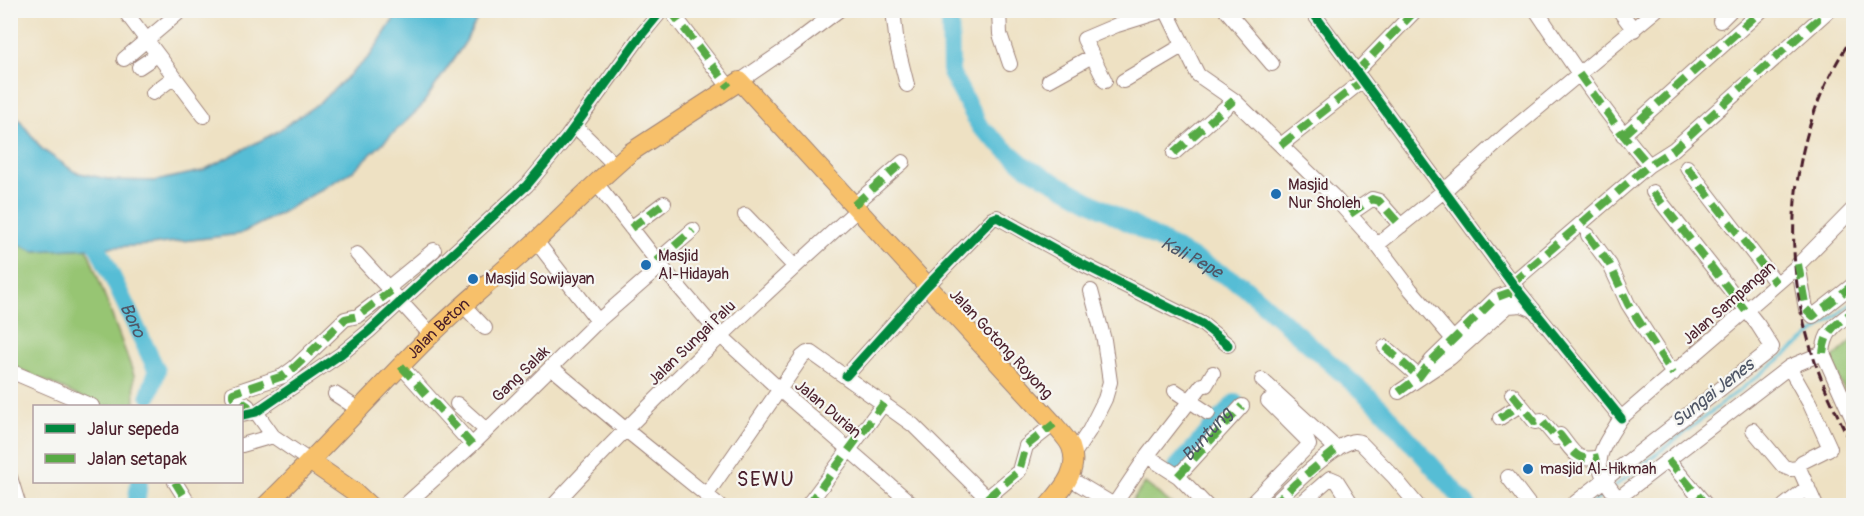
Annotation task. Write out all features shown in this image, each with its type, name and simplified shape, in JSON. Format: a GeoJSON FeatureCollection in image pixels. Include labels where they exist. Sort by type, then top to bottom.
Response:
{"type":"FeatureCollection","features":[{"type":"Feature","properties":{"kind":"main road","name":"Jalan Beton"},"geometry":{"type":"LineString","coordinates":[[265,506],[311,462],[358,409],[431,335],[536,241],[615,165],[631,152],[735,84]]}},
{"type":"Feature","properties":{"kind":"main road","name":"Jalan Gotong Royong"},"geometry":{"type":"LineString","coordinates":[[735,84],[856,207],[1054,424],[1070,445],[1073,455]]}},
{"type":"Feature","properties":{"kind":"main road"},"geometry":{"type":"LineString","coordinates":[[1048,506],[1069,478],[1073,455]]}},
{"type":"Feature","properties":{"kind":"main road"},"geometry":{"type":"LineString","coordinates":[[311,462],[356,493],[370,506]]}},
{"type":"Feature","properties":{"kind":"street"},"geometry":{"type":"LineString","coordinates":[[124,10],[204,116]]}},
{"type":"Feature","properties":{"kind":"street"},"geometry":{"type":"LineString","coordinates":[[124,59],[182,10]]}},
{"type":"Feature","properties":{"kind":"street"},"geometry":{"type":"LineString","coordinates":[[311,462],[273,436],[249,413],[248,405],[233,396],[233,393],[283,376],[345,319],[358,315],[394,293],[527,185],[576,126],[639,38],[662,10]]}},
{"type":"Feature","properties":{"kind":"street"},"geometry":{"type":"LineString","coordinates":[[670,10],[735,84],[791,46],[831,13]]}},
{"type":"Feature","properties":{"kind":"street"},"geometry":{"type":"LineString","coordinates":[[893,10],[897,45],[907,85]]}},
{"type":"Feature","properties":{"kind":"street"},"geometry":{"type":"LineString","coordinates":[[999,10],[1000,34],[1010,64]]}},
{"type":"Feature","properties":{"kind":"street"},"geometry":{"type":"LineString","coordinates":[[1105,81],[1085,38],[1165,10],[1198,75],[1234,100],[1333,196],[1377,245],[1411,290],[1453,339]]}},
{"type":"Feature","properties":{"kind":"street"},"geometry":{"type":"LineString","coordinates":[[1226,10],[1272,64]]}},
{"type":"Feature","properties":{"kind":"street"},"geometry":{"type":"LineString","coordinates":[[1311,10],[1516,288],[1621,418]]}},
{"type":"Feature","properties":{"kind":"street"},"geometry":{"type":"LineString","coordinates":[[1281,145],[1359,76],[1416,10]]}},
{"type":"Feature","properties":{"kind":"street"},"geometry":{"type":"LineString","coordinates":[[1536,10],[1623,135],[1649,165]]}},
{"type":"Feature","properties":{"kind":"street"},"geometry":{"type":"LineString","coordinates":[[1619,10],[1634,30]]}},
{"type":"Feature","properties":{"kind":"street"},"geometry":{"type":"LineString","coordinates":[[1377,245],[1656,10]]}},
{"type":"Feature","properties":{"kind":"street"},"geometry":{"type":"LineString","coordinates":[[1720,21],[1731,10]]}},
{"type":"Feature","properties":{"kind":"street"},"geometry":{"type":"LineString","coordinates":[[1623,135],[1762,10]]}},
{"type":"Feature","properties":{"kind":"street"},"geometry":{"type":"LineString","coordinates":[[1419,377],[1432,360],[1497,297],[1516,288],[1649,165],[1674,149],[1814,15],[1829,10]]}},
{"type":"Feature","properties":{"kind":"street"},"geometry":{"type":"LineString","coordinates":[[1123,81],[1182,46]]}},
{"type":"Feature","properties":{"kind":"street"},"geometry":{"type":"LineString","coordinates":[[139,67],[157,55]]}},
{"type":"Feature","properties":{"kind":"street"},"geometry":{"type":"LineString","coordinates":[[1049,80],[1092,56]]}},
{"type":"Feature","properties":{"kind":"street"},"geometry":{"type":"LineString","coordinates":[[153,93],[174,77]]}},
{"type":"Feature","properties":{"kind":"street"},"geometry":{"type":"LineString","coordinates":[[1174,153],[1234,100]]}},
{"type":"Feature","properties":{"kind":"street"},"geometry":{"type":"LineString","coordinates":[[576,126],[615,165]]}},
{"type":"Feature","properties":{"kind":"street","name":"Jalan Sungai Palu"},"geometry":{"type":"LineString","coordinates":[[553,506],[721,336],[903,162]]}},
{"type":"Feature","properties":{"kind":"street"},"geometry":{"type":"LineString","coordinates":[[1687,167],[1776,283]]}},
{"type":"Feature","properties":{"kind":"street","name":"Jalan Durian"},"geometry":{"type":"LineString","coordinates":[[596,183],[659,263],[721,336],[914,506]]}},
{"type":"Feature","properties":{"kind":"street"},"geometry":{"type":"LineString","coordinates":[[1571,506],[1606,482],[1772,347],[1653,192]]}},
{"type":"Feature","properties":{"kind":"street"},"geometry":{"type":"LineString","coordinates":[[1350,214],[1372,199],[1376,199],[1401,226]]}},
{"type":"Feature","properties":{"kind":"street"},"geometry":{"type":"LineString","coordinates":[[632,228],[664,203]]}},
{"type":"Feature","properties":{"kind":"street","name":"Jalan Sampangan"},"geometry":{"type":"LineString","coordinates":[[1599,457],[1621,418],[1798,264],[1854,208]]}},
{"type":"Feature","properties":{"kind":"street"},"geometry":{"type":"LineString","coordinates":[[745,215],[795,267]]}},
{"type":"Feature","properties":{"kind":"street"},"geometry":{"type":"LineString","coordinates":[[846,376],[927,286],[992,219],[998,217],[1082,264],[1202,324],[1228,345]]}},
{"type":"Feature","properties":{"kind":"street","name":"Gang Salak"},"geometry":{"type":"LineString","coordinates":[[404,506],[472,445],[693,230]]}},
{"type":"Feature","properties":{"kind":"street"},"geometry":{"type":"LineString","coordinates":[[1588,235],[1610,265],[1628,304],[1673,374]]}},
{"type":"Feature","properties":{"kind":"street"},"geometry":{"type":"LineString","coordinates":[[536,241],[598,321]]}},
{"type":"Feature","properties":{"kind":"street"},"geometry":{"type":"LineString","coordinates":[[249,413],[341,354],[434,250]]}},
{"type":"Feature","properties":{"kind":"street"},"geometry":{"type":"LineString","coordinates":[[357,254],[431,335]]}},
{"type":"Feature","properties":{"kind":"street"},"geometry":{"type":"LineString","coordinates":[[1497,297],[1498,264]]}},
{"type":"Feature","properties":{"kind":"street"},"geometry":{"type":"LineString","coordinates":[[1798,264],[1806,309],[1813,316],[1854,284]]}},
{"type":"Feature","properties":{"kind":"street"},"geometry":{"type":"LineString","coordinates":[[1073,455],[1097,415],[1110,382],[1104,340],[1091,291]]}},
{"type":"Feature","properties":{"kind":"street"},"geometry":{"type":"LineString","coordinates":[[463,305],[485,328]]}},
{"type":"Feature","properties":{"kind":"street"},"geometry":{"type":"LineString","coordinates":[[1399,392],[1450,358],[1508,306],[1522,305],[1534,310]]}},
{"type":"Feature","properties":{"kind":"street"},"geometry":{"type":"LineString","coordinates":[[1854,311],[1832,327],[1823,343],[1822,353],[1854,422]]}},
{"type":"Feature","properties":{"kind":"street"},"geometry":{"type":"LineString","coordinates":[[1385,347],[1419,377]]}},
{"type":"Feature","properties":{"kind":"street"},"geometry":{"type":"LineString","coordinates":[[707,494],[807,353],[812,353],[846,376],[913,425],[991,502],[1019,471],[1026,446],[1054,424]]}},
{"type":"Feature","properties":{"kind":"street"},"geometry":{"type":"LineString","coordinates":[[1500,418],[1516,399],[1535,422],[1541,420],[1556,438],[1560,435],[1577,456],[1588,460],[1599,457],[1601,473],[1617,501],[1789,367],[1822,353]]}},
{"type":"Feature","properties":{"kind":"street"},"geometry":{"type":"LineString","coordinates":[[401,366],[472,445]]}},
{"type":"Feature","properties":{"kind":"street"},"geometry":{"type":"LineString","coordinates":[[551,367],[720,506]]}},
{"type":"Feature","properties":{"kind":"street"},"geometry":{"type":"LineString","coordinates":[[1789,367],[1810,404],[1830,448],[1802,462],[1799,468]]}},
{"type":"Feature","properties":{"kind":"street"},"geometry":{"type":"LineString","coordinates":[[10,371],[90,405]]}},
{"type":"Feature","properties":{"kind":"street"},"geometry":{"type":"LineString","coordinates":[[1069,478],[1113,505],[1147,456],[1213,373]]}},
{"type":"Feature","properties":{"kind":"street"},"geometry":{"type":"LineString","coordinates":[[1262,380],[1337,449]]}},
{"type":"Feature","properties":{"kind":"street"},"geometry":{"type":"LineString","coordinates":[[1175,391],[1208,413]]}},
{"type":"Feature","properties":{"kind":"street"},"geometry":{"type":"LineString","coordinates":[[335,394],[358,409]]}},
{"type":"Feature","properties":{"kind":"street"},"geometry":{"type":"LineString","coordinates":[[1249,506],[1309,445],[1307,440],[1268,401]]}},
{"type":"Feature","properties":{"kind":"street"},"geometry":{"type":"LineString","coordinates":[[807,506],[884,403]]}},
{"type":"Feature","properties":{"kind":"street"},"geometry":{"type":"LineString","coordinates":[[457,404],[486,430]]}},
{"type":"Feature","properties":{"kind":"street"},"geometry":{"type":"LineString","coordinates":[[1178,476],[1242,406]]}},
{"type":"Feature","properties":{"kind":"street"},"geometry":{"type":"LineString","coordinates":[[1754,430],[1783,466],[1799,468]]}},
{"type":"Feature","properties":{"kind":"street"},"geometry":{"type":"LineString","coordinates":[[243,445],[273,436]]}},
{"type":"Feature","properties":{"kind":"street"},"geometry":{"type":"LineString","coordinates":[[1272,506],[1337,449],[1350,442],[1360,442],[1418,506]]}},
{"type":"Feature","properties":{"kind":"street"},"geometry":{"type":"LineString","coordinates":[[1147,456],[1178,476],[1207,506]]}},
{"type":"Feature","properties":{"kind":"street"},"geometry":{"type":"LineString","coordinates":[[1668,460],[1707,506]]}},
{"type":"Feature","properties":{"kind":"street"},"geometry":{"type":"LineString","coordinates":[[1799,468],[1816,506]]}},
{"type":"Feature","properties":{"kind":"street"},"geometry":{"type":"LineString","coordinates":[[10,477],[19,506]]}},
{"type":"Feature","properties":{"kind":"street"},"geometry":{"type":"LineString","coordinates":[[1508,477],[1530,506]]}},
{"type":"Feature","properties":{"kind":"street"},"geometry":{"type":"LineString","coordinates":[[1298,506],[1330,478],[1337,481],[1353,506]]}},
{"type":"Feature","properties":{"kind":"street"},"geometry":{"type":"LineString","coordinates":[[176,483],[190,506]]}},
{"type":"Feature","properties":{"kind":"street"},"geometry":{"type":"LineString","coordinates":[[1784,506],[1808,487]]}},
{"type":"Feature","properties":{"kind":"green space"},"geometry":{"type":"Polygon","coordinates":[[[11,241],[34,251],[87,248],[134,375],[135,405],[98,405],[11,365],[11,241]]]}},
{"type":"Feature","properties":{"kind":"green space"},"geometry":{"type":"Polygon","coordinates":[[[1853,340],[1853,411],[1831,360],[1853,340]]]}},
{"type":"Feature","properties":{"kind":"green space"},"geometry":{"type":"Polygon","coordinates":[[[1145,483],[1173,505],[1129,505],[1145,483]]]}},
{"type":"Feature","properties":{"kind":"water"},"geometry":{"type":"Polygon","coordinates":[[[399,11],[481,11],[464,44],[420,108],[353,171],[240,234],[151,245],[34,251],[11,241],[11,109],[42,149],[75,172],[112,180],[155,181],[202,171],[273,134],[319,103],[370,56],[399,11]]]}},
{"type":"Feature","properties":{"kind":"waterway","name":"Kali Pepe"},"geometry":{"type":"LineString","coordinates":[[950,10],[951,73],[980,127],[1025,166],[1242,285],[1380,407],[1468,506]]}},
{"type":"Feature","properties":{"kind":"waterway","name":"Boro"},"geometry":{"type":"LineString","coordinates":[[98,247],[157,371],[149,395]]}},
{"type":"Feature","properties":{"kind":"waterway","name":"Sungai Jenes"},"geometry":{"type":"LineString","coordinates":[[1615,486],[1854,302]]}},
{"type":"Feature","properties":{"kind":"waterway","name":"Buntung"},"geometry":{"type":"LineString","coordinates":[[1177,467],[1235,403]]}},
{"type":"Feature","properties":{"kind":"waterway","name":"Boro"},"geometry":{"type":"LineString","coordinates":[[136,506],[139,483]]}},
{"type":"Feature","properties":{"kind":"waterway","name":"Sungai Jenes"},"geometry":{"type":"LineString","coordinates":[[1589,506],[1607,492]]}},
{"type":"Feature","properties":{"kind":"railway"},"geometry":{"type":"LineString","coordinates":[[1854,35],[1832,71],[1816,108],[1804,147],[1796,187],[1794,228],[1795,269],[1801,309],[1811,349],[1825,388],[1854,450]]}},
{"type":"Feature","properties":{"kind":"marked path"},"geometry":{"type":"LineString","coordinates":[[670,10],[729,87]]}},
{"type":"Feature","properties":{"kind":"marked path"},"geometry":{"type":"LineString","coordinates":[[1356,72],[1416,10]]}},
{"type":"Feature","properties":{"kind":"marked path"},"geometry":{"type":"LineString","coordinates":[[1623,135],[1762,10]]}},
{"type":"Feature","properties":{"kind":"marked path"},"geometry":{"type":"LineString","coordinates":[[1512,283],[1649,165],[1674,149],[1817,20],[1810,10]]}},
{"type":"Feature","properties":{"kind":"marked path"},"geometry":{"type":"LineString","coordinates":[[1579,74],[1623,135],[1649,165]]}},
{"type":"Feature","properties":{"kind":"marked path"},"geometry":{"type":"LineString","coordinates":[[1281,145],[1362,81]]}},
{"type":"Feature","properties":{"kind":"marked path"},"geometry":{"type":"LineString","coordinates":[[1174,153],[1234,100]]}},
{"type":"Feature","properties":{"kind":"marked path"},"geometry":{"type":"LineString","coordinates":[[854,205],[903,162]]}},
{"type":"Feature","properties":{"kind":"marked path"},"geometry":{"type":"LineString","coordinates":[[1687,167],[1776,283]]}},
{"type":"Feature","properties":{"kind":"marked path"},"geometry":{"type":"LineString","coordinates":[[1653,192],[1745,310]]}},
{"type":"Feature","properties":{"kind":"marked path"},"geometry":{"type":"LineString","coordinates":[[1350,214],[1372,199],[1379,201],[1401,226]]}},
{"type":"Feature","properties":{"kind":"marked path"},"geometry":{"type":"LineString","coordinates":[[631,228],[664,203]]}},
{"type":"Feature","properties":{"kind":"marked path"},"geometry":{"type":"LineString","coordinates":[[657,261],[693,230]]}},
{"type":"Feature","properties":{"kind":"marked path"},"geometry":{"type":"LineString","coordinates":[[1588,235],[1610,265],[1628,304],[1673,374]]}},
{"type":"Feature","properties":{"kind":"marked path"},"geometry":{"type":"LineString","coordinates":[[1798,264],[1806,309],[1813,316],[1854,284]]}},
{"type":"Feature","properties":{"kind":"marked path"},"geometry":{"type":"LineString","coordinates":[[250,413],[248,406],[233,396],[233,393],[283,376],[345,319],[358,316],[391,291]]}},
{"type":"Feature","properties":{"kind":"marked path"},"geometry":{"type":"LineString","coordinates":[[1399,392],[1419,377],[1432,360],[1497,297],[1508,293],[1520,293]]}},
{"type":"Feature","properties":{"kind":"marked path"},"geometry":{"type":"LineString","coordinates":[[1823,353],[1829,333],[1854,311]]}},
{"type":"Feature","properties":{"kind":"marked path"},"geometry":{"type":"LineString","coordinates":[[1385,347],[1419,377]]}},
{"type":"Feature","properties":{"kind":"marked path"},"geometry":{"type":"LineString","coordinates":[[401,366],[472,445]]}},
{"type":"Feature","properties":{"kind":"marked path"},"geometry":{"type":"LineString","coordinates":[[1512,394],[1535,422],[1541,420],[1556,438],[1560,435],[1572,451],[1580,457],[1599,457]]}},
{"type":"Feature","properties":{"kind":"marked path"},"geometry":{"type":"LineString","coordinates":[[807,506],[884,403]]}},
{"type":"Feature","properties":{"kind":"marked path"},"geometry":{"type":"LineString","coordinates":[[1500,418],[1520,405]]}},
{"type":"Feature","properties":{"kind":"marked path"},"geometry":{"type":"LineString","coordinates":[[1178,476],[1242,406]]}},
{"type":"Feature","properties":{"kind":"marked path"},"geometry":{"type":"LineString","coordinates":[[987,498],[1019,471],[1026,446],[1054,424]]}},
{"type":"Feature","properties":{"kind":"marked path"},"geometry":{"type":"LineString","coordinates":[[1272,506],[1337,449]]}},
{"type":"Feature","properties":{"kind":"marked path"},"geometry":{"type":"LineString","coordinates":[[1668,460],[1707,506]]}},
{"type":"Feature","properties":{"kind":"marked path"},"geometry":{"type":"LineString","coordinates":[[176,483],[190,506]]}},
{"type":"Feature","properties":{"kind":"cycle path"},"geometry":{"type":"LineString","coordinates":[[243,415],[256,412],[341,354],[369,331],[527,185],[567,137],[662,10]]}},
{"type":"Feature","properties":{"kind":"cycle path"},"geometry":{"type":"LineString","coordinates":[[1311,10],[1512,283],[1621,418]]}},
{"type":"Feature","properties":{"kind":"cycle path"},"geometry":{"type":"LineString","coordinates":[[846,376],[927,286],[992,219],[997,217],[1082,264],[1202,324],[1228,345]]}},
{"type":"Feature","properties":{"kind":"place","name":"Masjid Nur Sholeh"},"geometry":{"type":"Point","coordinates":[1276,194]}},
{"type":"Feature","properties":{"kind":"place","name":"Masjid Al-Hidayah"},"geometry":{"type":"Point","coordinates":[646,265]}},
{"type":"Feature","properties":{"kind":"place","name":"Masjid Sowijayan"},"geometry":{"type":"Point","coordinates":[473,279]}},
{"type":"Feature","properties":{"kind":"place","name":"masjid Al-Hikmah"},"geometry":{"type":"Point","coordinates":[1528,469]}},
{"type":"Feature","properties":{"kind":"district","name":"SEWU"},"geometry":{"type":"Point","coordinates":[766,479]}}]}
